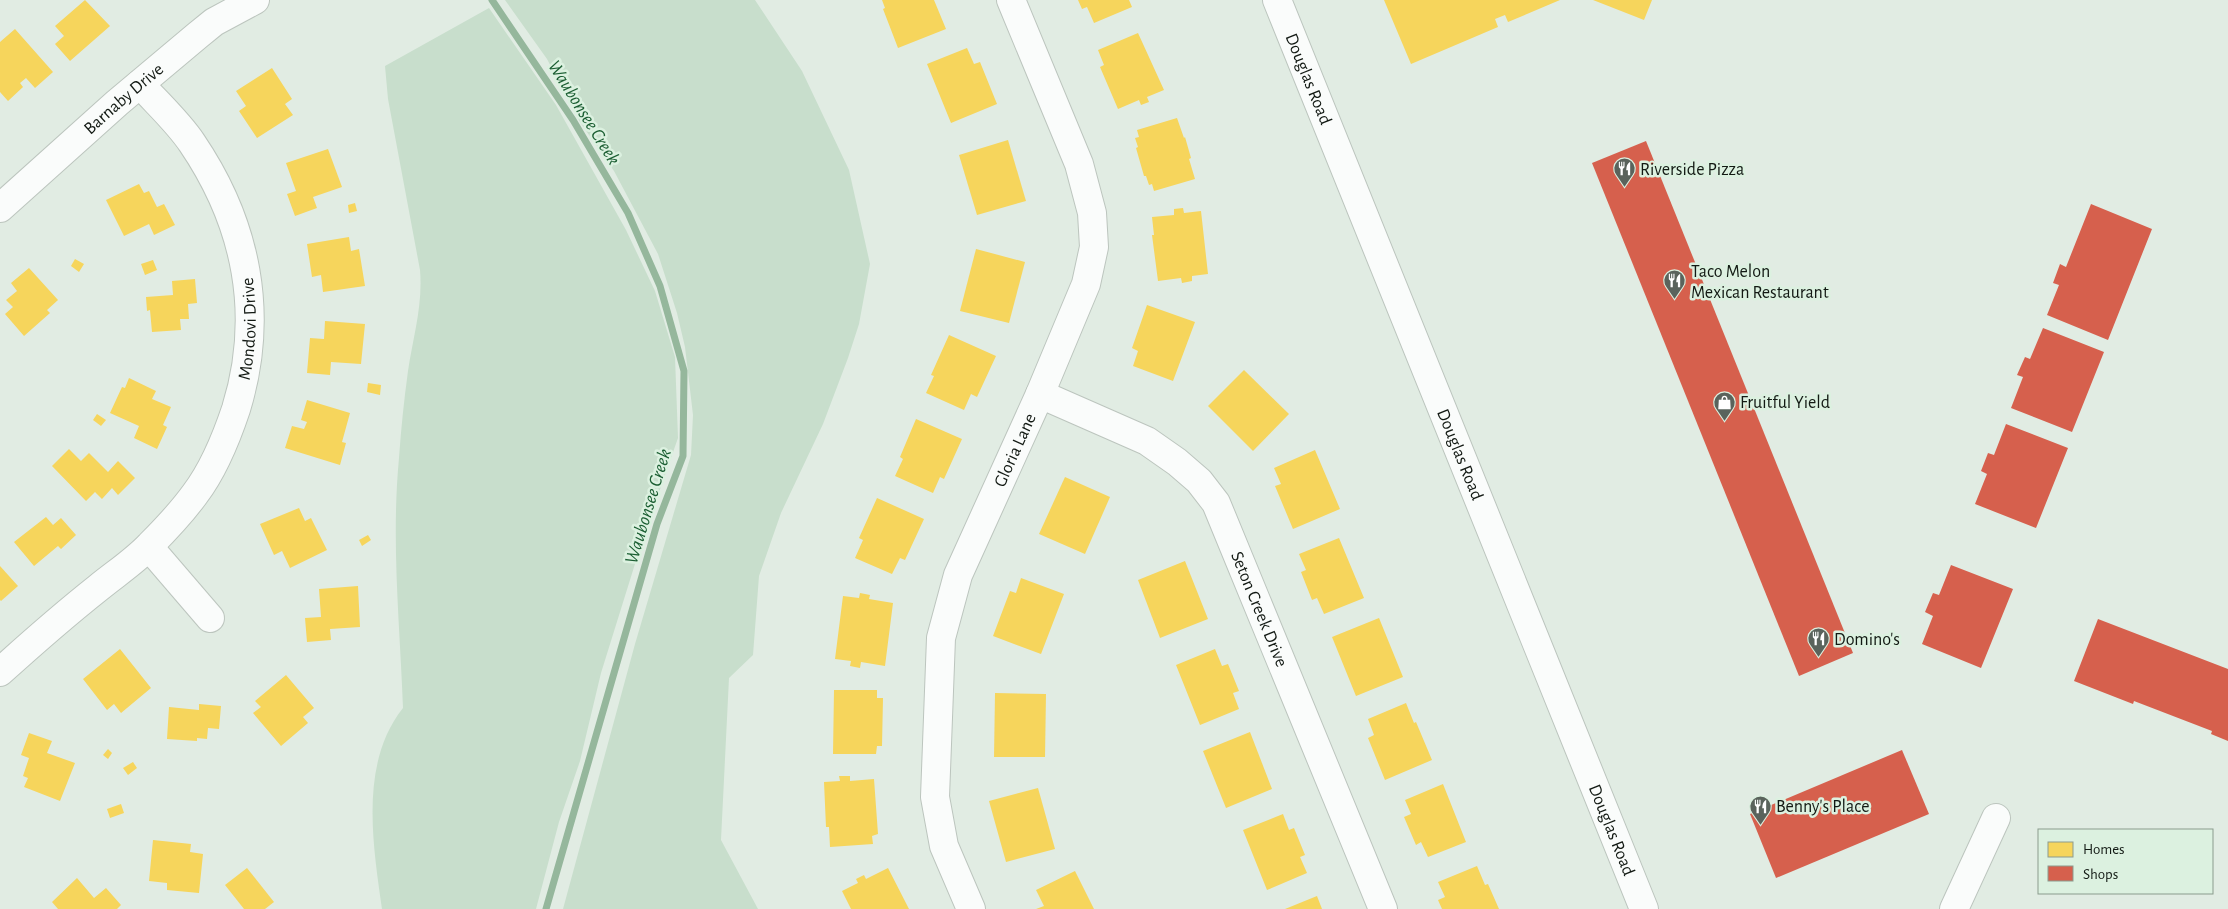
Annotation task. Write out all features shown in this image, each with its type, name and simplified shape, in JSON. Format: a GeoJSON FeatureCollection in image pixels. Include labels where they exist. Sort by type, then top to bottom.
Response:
{"type":"FeatureCollection","features":[{"type":"Feature","properties":{"kind":"street","name":"Barnaby Drive"},"geometry":{"type":"LineString","coordinates":[[0,208],[140,84],[214,22],[255,0]]}},
{"type":"Feature","properties":{"kind":"street","name":"Gloria Lane"},"geometry":{"type":"LineString","coordinates":[[971,909],[944,846],[935,797],[941,638],[958,575],[1040,394],[1086,284],[1094,247],[1092,213],[1086,186],[1073,147],[1011,0]]}},
{"type":"Feature","properties":{"kind":"street","name":"Douglas Road"},"geometry":{"type":"LineString","coordinates":[[1277,0],[1644,909]]}},
{"type":"Feature","properties":{"kind":"street","name":"Mondovi Drive"},"geometry":{"type":"LineString","coordinates":[[0,672],[39,636],[149,547],[195,494],[215,462],[229,432],[248,361],[251,330],[249,289],[236,230],[220,194],[191,142],[140,84]]}},
{"type":"Feature","properties":{"kind":"street","name":"Seton Creek Drive"},"geometry":{"type":"LineString","coordinates":[[1040,394],[1147,441],[1177,462],[1199,481],[1216,503],[1383,909]]}},
{"type":"Feature","properties":{"kind":"street"},"geometry":{"type":"LineString","coordinates":[[149,547],[210,618]]}},
{"type":"Feature","properties":{"kind":"street"},"geometry":{"type":"LineString","coordinates":[[1954,909],[1996,818]]}},
{"type":"Feature","properties":{"kind":"green space"},"geometry":{"type":"Polygon","coordinates":[[[505,0],[755,0],[802,71],[849,170],[870,264],[859,324],[823,424],[781,513],[759,576],[753,655],[729,678],[721,840],[758,909],[563,909],[635,644],[691,455],[693,415],[685,347],[677,313],[658,254],[614,171],[580,122],[547,59],[505,0]]]}},
{"type":"Feature","properties":{"kind":"green space"},"geometry":{"type":"Polygon","coordinates":[[[489,8],[556,105],[626,230],[655,291],[675,357],[678,438],[644,535],[601,673],[580,761],[559,822],[536,909],[382,909],[375,858],[373,805],[375,779],[380,754],[389,730],[403,708],[396,552],[397,489],[404,404],[419,309],[421,283],[388,99],[385,66],[489,8]]]}},
{"type":"Feature","properties":{"kind":"building: Homes"},"geometry":{"type":"Polygon","coordinates":[[[85,0],[110,26],[70,61],[55,44],[64,36],[55,26],[85,0]]]}},
{"type":"Feature","properties":{"kind":"building: Homes"},"geometry":{"type":"Polygon","coordinates":[[[882,0],[934,0],[946,29],[898,48],[883,9],[885,8],[882,0]]]}},
{"type":"Feature","properties":{"kind":"building: Homes"},"geometry":{"type":"Polygon","coordinates":[[[1078,0],[1129,0],[1132,7],[1094,23],[1087,7],[1082,9],[1078,0]]]}},
{"type":"Feature","properties":{"kind":"building: Homes"},"geometry":{"type":"Polygon","coordinates":[[[1384,0],[1560,0],[1508,22],[1505,15],[1495,19],[1498,27],[1411,64],[1384,0]]]}},
{"type":"Feature","properties":{"kind":"building: Homes"},"geometry":{"type":"Polygon","coordinates":[[[1593,0],[1652,0],[1644,20],[1593,0]]]}},
{"type":"Feature","properties":{"kind":"building: Homes"},"geometry":{"type":"Polygon","coordinates":[[[15,29],[53,72],[35,88],[26,78],[20,83],[23,87],[8,101],[0,92],[0,42],[15,29]]]}},
{"type":"Feature","properties":{"kind":"building: Homes"},"geometry":{"type":"Polygon","coordinates":[[[1138,33],[1164,90],[1147,97],[1149,102],[1141,105],[1139,100],[1118,109],[1100,67],[1104,65],[1098,50],[1138,33]]]}},
{"type":"Feature","properties":{"kind":"building: Homes"},"geometry":{"type":"Polygon","coordinates":[[[967,48],[974,64],[980,62],[997,104],[951,123],[927,64],[967,48]]]}},
{"type":"Feature","properties":{"kind":"building: Homes"},"geometry":{"type":"Polygon","coordinates":[[[272,68],[292,99],[285,104],[293,115],[257,138],[239,111],[246,106],[236,91],[272,68]]]}},
{"type":"Feature","properties":{"kind":"building: Homes"},"geometry":{"type":"Polygon","coordinates":[[[1177,118],[1185,137],[1195,179],[1154,191],[1152,184],[1149,185],[1146,176],[1144,176],[1136,148],[1138,147],[1135,138],[1139,137],[1137,130],[1177,118]]]}},
{"type":"Feature","properties":{"kind":"building: Homes"},"geometry":{"type":"Polygon","coordinates":[[[1008,140],[1026,201],[977,215],[959,155],[1008,140]]]}},
{"type":"Feature","properties":{"kind":"building: Homes"},"geometry":{"type":"Polygon","coordinates":[[[328,149],[342,187],[313,197],[317,208],[295,216],[287,194],[296,191],[286,163],[328,149]]]}},
{"type":"Feature","properties":{"kind":"building: Homes"},"geometry":{"type":"Polygon","coordinates":[[[139,184],[144,193],[149,191],[157,207],[164,204],[175,225],[154,235],[149,224],[124,236],[106,200],[139,184]]]}},
{"type":"Feature","properties":{"kind":"building: Homes"},"geometry":{"type":"Polygon","coordinates":[[[355,203],[357,211],[349,213],[348,205],[355,203]]]}},
{"type":"Feature","properties":{"kind":"building: Homes"},"geometry":{"type":"Polygon","coordinates":[[[1183,208],[1184,213],[1201,211],[1208,274],[1192,276],[1192,281],[1182,283],[1181,278],[1158,281],[1152,235],[1154,235],[1152,217],[1174,215],[1174,209],[1183,208]]]}},
{"type":"Feature","properties":{"kind":"building: Homes"},"geometry":{"type":"Polygon","coordinates":[[[349,237],[351,251],[359,249],[365,286],[323,292],[321,275],[312,277],[307,244],[349,237]]]}},
{"type":"Feature","properties":{"kind":"building: Homes"},"geometry":{"type":"Polygon","coordinates":[[[976,249],[1025,262],[1009,323],[960,311],[976,249]]]}},
{"type":"Feature","properties":{"kind":"building: Homes"},"geometry":{"type":"Polygon","coordinates":[[[75,259],[84,264],[79,272],[71,266],[75,259]]]}},
{"type":"Feature","properties":{"kind":"building: Homes"},"geometry":{"type":"Polygon","coordinates":[[[153,260],[157,270],[145,275],[141,264],[153,260]]]}},
{"type":"Feature","properties":{"kind":"building: Homes"},"geometry":{"type":"Polygon","coordinates":[[[29,268],[58,300],[47,310],[50,313],[24,336],[5,314],[13,307],[6,300],[17,291],[11,283],[29,268]]]}},
{"type":"Feature","properties":{"kind":"building: Homes"},"geometry":{"type":"Polygon","coordinates":[[[195,279],[197,303],[188,304],[189,319],[180,319],[181,330],[152,332],[150,310],[147,311],[146,297],[173,295],[172,281],[195,279]]]}},
{"type":"Feature","properties":{"kind":"building: Homes"},"geometry":{"type":"Polygon","coordinates":[[[1147,305],[1195,322],[1173,381],[1133,366],[1138,351],[1132,348],[1147,305]]]}},
{"type":"Feature","properties":{"kind":"building: Homes"},"geometry":{"type":"Polygon","coordinates":[[[325,321],[365,324],[361,364],[331,362],[330,375],[307,373],[310,338],[324,339],[325,321]]]}},
{"type":"Feature","properties":{"kind":"building: Homes"},"geometry":{"type":"Polygon","coordinates":[[[949,335],[996,356],[977,397],[971,394],[964,410],[926,393],[934,376],[931,375],[949,335]]]}},
{"type":"Feature","properties":{"kind":"building: Homes"},"geometry":{"type":"Polygon","coordinates":[[[1244,370],[1289,414],[1253,451],[1208,406],[1244,370]]]}},
{"type":"Feature","properties":{"kind":"building: Homes"},"geometry":{"type":"Polygon","coordinates":[[[129,378],[156,391],[152,399],[171,407],[163,425],[167,427],[157,449],[134,438],[139,426],[110,413],[122,387],[125,388],[129,378]]]}},
{"type":"Feature","properties":{"kind":"building: Homes"},"geometry":{"type":"Polygon","coordinates":[[[368,383],[381,385],[380,395],[367,392],[368,383]]]}},
{"type":"Feature","properties":{"kind":"building: Homes"},"geometry":{"type":"Polygon","coordinates":[[[307,400],[350,413],[342,442],[346,443],[340,465],[285,448],[292,426],[304,429],[307,422],[301,420],[307,400]]]}},
{"type":"Feature","properties":{"kind":"building: Homes"},"geometry":{"type":"Polygon","coordinates":[[[97,414],[106,420],[101,426],[93,420],[97,414]]]}},
{"type":"Feature","properties":{"kind":"building: Homes"},"geometry":{"type":"Polygon","coordinates":[[[916,419],[962,439],[944,479],[940,477],[933,493],[895,476],[903,459],[900,457],[916,419]]]}},
{"type":"Feature","properties":{"kind":"building: Homes"},"geometry":{"type":"Polygon","coordinates":[[[69,449],[81,461],[89,453],[108,472],[118,461],[135,478],[118,495],[112,488],[102,499],[95,492],[86,501],[52,466],[69,449]]]}},
{"type":"Feature","properties":{"kind":"building: Homes"},"geometry":{"type":"Polygon","coordinates":[[[1315,450],[1340,509],[1293,529],[1275,486],[1281,484],[1274,468],[1315,450]]]}},
{"type":"Feature","properties":{"kind":"building: Homes"},"geometry":{"type":"Polygon","coordinates":[[[1065,477],[1110,497],[1085,554],[1039,534],[1065,477]]]}},
{"type":"Feature","properties":{"kind":"building: Homes"},"geometry":{"type":"Polygon","coordinates":[[[877,498],[924,519],[905,560],[900,558],[892,574],[855,558],[863,540],[859,538],[877,498]]]}},
{"type":"Feature","properties":{"kind":"building: Homes"},"geometry":{"type":"Polygon","coordinates":[[[299,508],[305,521],[311,518],[327,550],[290,568],[282,551],[274,555],[260,524],[299,508]]]}},
{"type":"Feature","properties":{"kind":"building: Homes"},"geometry":{"type":"Polygon","coordinates":[[[46,517],[53,525],[61,518],[76,535],[61,549],[58,546],[34,566],[14,542],[46,517]]]}},
{"type":"Feature","properties":{"kind":"building: Homes"},"geometry":{"type":"Polygon","coordinates":[[[368,535],[371,540],[362,546],[359,540],[368,535]]]}},
{"type":"Feature","properties":{"kind":"building: Homes"},"geometry":{"type":"Polygon","coordinates":[[[1339,538],[1364,598],[1324,614],[1317,598],[1312,600],[1301,572],[1306,570],[1299,554],[1339,538]]]}},
{"type":"Feature","properties":{"kind":"building: Homes"},"geometry":{"type":"Polygon","coordinates":[[[1185,561],[1208,619],[1160,638],[1138,580],[1185,561]]]}},
{"type":"Feature","properties":{"kind":"building: Homes"},"geometry":{"type":"Polygon","coordinates":[[[0,566],[18,586],[1,601],[0,600],[0,566]]]}},
{"type":"Feature","properties":{"kind":"building: Homes"},"geometry":{"type":"Polygon","coordinates":[[[1021,578],[1064,594],[1041,654],[993,636],[1010,591],[1016,593],[1021,578]]]}},
{"type":"Feature","properties":{"kind":"building: Homes"},"geometry":{"type":"Polygon","coordinates":[[[358,586],[360,627],[330,629],[331,640],[307,642],[305,618],[321,617],[319,589],[358,586]]]}},
{"type":"Feature","properties":{"kind":"building: Homes"},"geometry":{"type":"Polygon","coordinates":[[[860,593],[870,595],[869,599],[893,603],[885,666],[861,662],[860,668],[850,666],[851,661],[835,659],[843,596],[859,598],[860,593]]]}},
{"type":"Feature","properties":{"kind":"building: Homes"},"geometry":{"type":"Polygon","coordinates":[[[1379,618],[1403,677],[1356,696],[1332,637],[1379,618]]]}},
{"type":"Feature","properties":{"kind":"building: Homes"},"geometry":{"type":"Polygon","coordinates":[[[120,649],[151,688],[121,713],[114,704],[107,710],[83,679],[120,649]]]}},
{"type":"Feature","properties":{"kind":"building: Homes"},"geometry":{"type":"Polygon","coordinates":[[[1215,649],[1222,666],[1228,664],[1239,691],[1233,693],[1239,709],[1200,725],[1176,665],[1215,649]]]}},
{"type":"Feature","properties":{"kind":"building: Homes"},"geometry":{"type":"Polygon","coordinates":[[[286,675],[314,708],[303,717],[308,723],[281,746],[253,713],[261,707],[255,701],[286,675]]]}},
{"type":"Feature","properties":{"kind":"building: Homes"},"geometry":{"type":"Polygon","coordinates":[[[834,690],[877,690],[877,698],[883,698],[882,746],[877,746],[876,754],[833,754],[834,690]]]}},
{"type":"Feature","properties":{"kind":"building: Homes"},"geometry":{"type":"Polygon","coordinates":[[[995,693],[1046,694],[1045,757],[994,757],[995,693]]]}},
{"type":"Feature","properties":{"kind":"building: Homes"},"geometry":{"type":"Polygon","coordinates":[[[1406,703],[1432,760],[1385,780],[1368,738],[1374,735],[1368,719],[1406,703]]]}},
{"type":"Feature","properties":{"kind":"building: Homes"},"geometry":{"type":"Polygon","coordinates":[[[199,704],[221,706],[219,729],[208,728],[207,739],[197,738],[197,741],[167,739],[169,707],[199,710],[199,704]]]}},
{"type":"Feature","properties":{"kind":"building: Homes"},"geometry":{"type":"Polygon","coordinates":[[[1250,732],[1272,789],[1226,808],[1203,751],[1250,732]]]}},
{"type":"Feature","properties":{"kind":"building: Homes"},"geometry":{"type":"Polygon","coordinates":[[[29,733],[52,741],[47,753],[75,763],[60,801],[24,787],[28,778],[23,776],[29,758],[21,755],[29,733]]]}},
{"type":"Feature","properties":{"kind":"building: Homes"},"geometry":{"type":"Polygon","coordinates":[[[108,749],[112,753],[108,759],[103,755],[108,749]]]}},
{"type":"Feature","properties":{"kind":"building: Homes"},"geometry":{"type":"Polygon","coordinates":[[[133,762],[137,768],[128,775],[123,768],[133,762]]]}},
{"type":"Feature","properties":{"kind":"building: Homes"},"geometry":{"type":"Polygon","coordinates":[[[839,776],[850,776],[850,781],[874,779],[878,834],[872,836],[873,844],[830,847],[829,827],[826,827],[824,782],[840,781],[839,776]]]}},
{"type":"Feature","properties":{"kind":"building: Homes"},"geometry":{"type":"Polygon","coordinates":[[[1443,784],[1466,842],[1428,857],[1421,842],[1416,845],[1404,817],[1411,814],[1405,800],[1443,784]]]}},
{"type":"Feature","properties":{"kind":"building: Homes"},"geometry":{"type":"Polygon","coordinates":[[[1038,788],[1055,849],[1006,862],[989,801],[1038,788]]]}},
{"type":"Feature","properties":{"kind":"building: Homes"},"geometry":{"type":"Polygon","coordinates":[[[121,804],[124,813],[110,818],[107,809],[121,804]]]}},
{"type":"Feature","properties":{"kind":"building: Homes"},"geometry":{"type":"Polygon","coordinates":[[[1283,814],[1289,830],[1294,828],[1305,855],[1300,857],[1307,873],[1267,890],[1243,830],[1283,814]]]}},
{"type":"Feature","properties":{"kind":"building: Homes"},"geometry":{"type":"Polygon","coordinates":[[[153,840],[191,844],[190,852],[203,854],[199,893],[167,890],[167,883],[149,881],[153,840]]]}},
{"type":"Feature","properties":{"kind":"building: Homes"},"geometry":{"type":"Polygon","coordinates":[[[1477,866],[1485,885],[1488,884],[1499,909],[1442,909],[1438,900],[1445,897],[1438,882],[1477,866]]]}},
{"type":"Feature","properties":{"kind":"building: Homes"},"geometry":{"type":"Polygon","coordinates":[[[247,868],[274,902],[265,909],[244,909],[225,885],[247,868]]]}},
{"type":"Feature","properties":{"kind":"building: Homes"},"geometry":{"type":"Polygon","coordinates":[[[888,868],[909,909],[851,909],[842,891],[858,883],[856,879],[864,875],[866,879],[888,868]]]}},
{"type":"Feature","properties":{"kind":"building: Homes"},"geometry":{"type":"Polygon","coordinates":[[[1075,871],[1094,909],[1036,909],[1044,906],[1036,890],[1075,871]]]}},
{"type":"Feature","properties":{"kind":"building: Homes"},"geometry":{"type":"Polygon","coordinates":[[[77,878],[94,898],[106,888],[121,905],[117,909],[58,909],[52,902],[77,878]]]}},
{"type":"Feature","properties":{"kind":"building: Homes"},"geometry":{"type":"Polygon","coordinates":[[[1317,896],[1322,909],[1285,909],[1317,896]]]}},
{"type":"Feature","properties":{"kind":"building: Shops"},"geometry":{"type":"Polygon","coordinates":[[[1646,141],[1853,653],[1799,676],[1592,163],[1646,141]]]}},
{"type":"Feature","properties":{"kind":"building: Shops"},"geometry":{"type":"Polygon","coordinates":[[[2091,204],[2152,229],[2108,340],[2047,315],[2059,285],[2053,283],[2060,264],[2066,267],[2091,204]]]}},
{"type":"Feature","properties":{"kind":"building: Shops"},"geometry":{"type":"Polygon","coordinates":[[[2043,328],[2104,352],[2072,432],[2011,408],[2023,377],[2017,375],[2025,357],[2030,359],[2043,328]]]}},
{"type":"Feature","properties":{"kind":"building: Shops"},"geometry":{"type":"Polygon","coordinates":[[[2006,424],[2068,448],[2036,528],[1975,504],[1987,474],[1981,471],[1988,453],[1994,455],[2006,424]]]}},
{"type":"Feature","properties":{"kind":"building: Shops"},"geometry":{"type":"Polygon","coordinates":[[[1951,565],[2013,589],[1981,668],[1922,644],[1933,616],[1925,612],[1933,593],[1939,595],[1951,565]]]}},
{"type":"Feature","properties":{"kind":"building: Shops"},"geometry":{"type":"Polygon","coordinates":[[[2098,619],[2228,669],[2228,741],[2211,734],[2212,731],[2134,701],[2133,704],[2074,681],[2098,619]]]}},
{"type":"Feature","properties":{"kind":"building: Shops"},"geometry":{"type":"Polygon","coordinates":[[[1902,750],[1929,814],[1776,878],[1750,814],[1902,750]]]}},
{"type":"Feature","properties":{"kind":"waterway","name":"Waubonsee Creek"},"geometry":{"type":"LineString","coordinates":[[492,0],[573,120],[628,213],[660,286],[684,371],[683,456],[657,524],[546,909]]}},
{"type":"Feature","properties":{"kind":"place","name":"Riverside Pizza"},"geometry":{"type":"Point","coordinates":[1624,188]}},
{"type":"Feature","properties":{"kind":"place","name":"Taco Melon Mexican Restaurant"},"geometry":{"type":"Point","coordinates":[1675,300]}},
{"type":"Feature","properties":{"kind":"place","name":"Fruitful Yield"},"geometry":{"type":"Point","coordinates":[1724,421]}},
{"type":"Feature","properties":{"kind":"place","name":"Domino's"},"geometry":{"type":"Point","coordinates":[1818,658]}},
{"type":"Feature","properties":{"kind":"place","name":"Benny's Place"},"geometry":{"type":"Point","coordinates":[1760,825]}}]}
